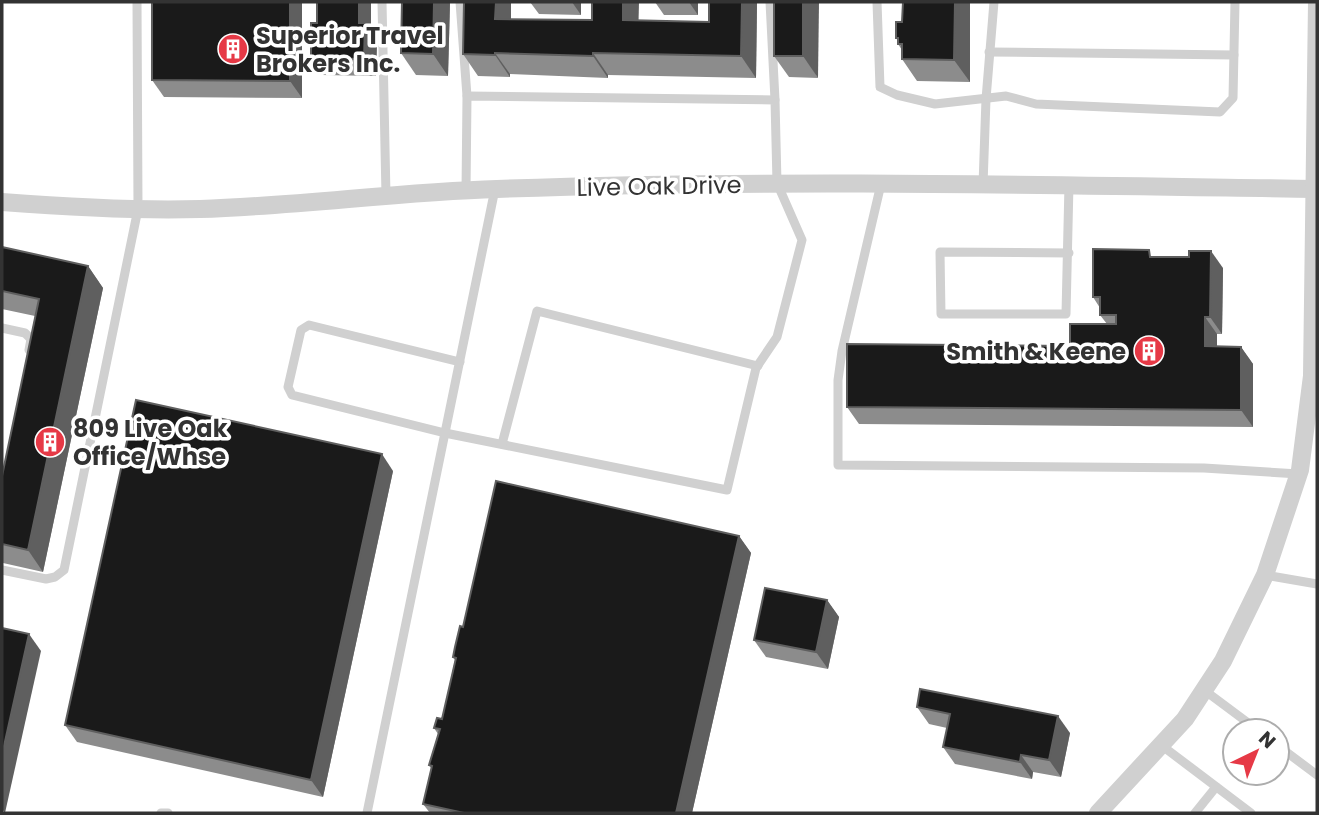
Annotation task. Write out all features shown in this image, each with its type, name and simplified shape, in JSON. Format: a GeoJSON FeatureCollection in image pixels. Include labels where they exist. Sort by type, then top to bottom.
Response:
{"type":"FeatureCollection","features":[{"type":"Feature","properties":{"kind":"street"},"geometry":{"type":"LineString","coordinates":[[1098,813],[1185,719],[1223,661],[1265,575],[1299,474],[1312,376],[1317,2]]}},
{"type":"Feature","properties":{"kind":"street","name":"Live Oak Drive"},"geometry":{"type":"LineString","coordinates":[[2,202],[138,209],[201,209],[495,189],[777,183],[1069,184],[1316,189]]}},
{"type":"Feature","properties":{"kind":"lane"},"geometry":{"type":"LineString","coordinates":[[2,569],[46,579],[55,578],[64,570],[138,209],[137,2]]}},
{"type":"Feature","properties":{"kind":"lane"},"geometry":{"type":"LineString","coordinates":[[382,2],[386,197]]}},
{"type":"Feature","properties":{"kind":"lane"},"geometry":{"type":"LineString","coordinates":[[460,2],[467,96],[466,191]]}},
{"type":"Feature","properties":{"kind":"lane"},"geometry":{"type":"LineString","coordinates":[[460,362],[309,325],[301,330],[288,387],[292,396],[445,433],[727,490],[758,366],[777,337],[802,240],[777,183],[770,2]]}},
{"type":"Feature","properties":{"kind":"lane"},"geometry":{"type":"LineString","coordinates":[[877,2],[880,87],[897,95],[934,104],[1006,96],[1036,104],[1220,112],[1233,97],[1235,2]]}},
{"type":"Feature","properties":{"kind":"lane"},"geometry":{"type":"LineString","coordinates":[[983,185],[986,99],[994,2]]}},
{"type":"Feature","properties":{"kind":"lane"},"geometry":{"type":"LineString","coordinates":[[989,52],[1234,55]]}},
{"type":"Feature","properties":{"kind":"lane"},"geometry":{"type":"LineString","coordinates":[[467,96],[775,100]]}},
{"type":"Feature","properties":{"kind":"lane"},"geometry":{"type":"LineString","coordinates":[[881,184],[842,351],[838,380],[838,465],[1204,468],[1299,474]]}},
{"type":"Feature","properties":{"kind":"lane"},"geometry":{"type":"LineString","coordinates":[[1069,184],[1069,253],[1066,314],[941,314],[940,252],[1069,253]]}},
{"type":"Feature","properties":{"kind":"lane"},"geometry":{"type":"LineString","coordinates":[[367,813],[495,189]]}},
{"type":"Feature","properties":{"kind":"lane"},"geometry":{"type":"LineString","coordinates":[[502,444],[537,311],[758,366]]}},
{"type":"Feature","properties":{"kind":"lane"},"geometry":{"type":"LineString","coordinates":[[2,328],[25,333],[31,339],[26,366]]}},
{"type":"Feature","properties":{"kind":"lane"},"geometry":{"type":"LineString","coordinates":[[1265,575],[1317,584]]}},
{"type":"Feature","properties":{"kind":"lane"},"geometry":{"type":"LineString","coordinates":[[1204,690],[1240,717]]}},
{"type":"Feature","properties":{"kind":"lane"},"geometry":{"type":"LineString","coordinates":[[1161,745],[1251,813]]}},
{"type":"Feature","properties":{"kind":"lane"},"geometry":{"type":"LineString","coordinates":[[1291,756],[1317,775]]}},
{"type":"Feature","properties":{"kind":"lane"},"geometry":{"type":"LineString","coordinates":[[1195,813],[1216,787]]}},
{"type":"Feature","properties":{"kind":"lane"},"geometry":{"type":"LineString","coordinates":[[162,813],[168,813]]}},
{"type":"Feature","properties":{"kind":"building","name":"Superior Travel Brokers Inc."},"geometry":{"type":"Polygon","coordinates":[[[152,2],[290,2],[290,81],[152,80],[152,2]]]}},
{"type":"Feature","properties":{"kind":"building"},"geometry":{"type":"Polygon","coordinates":[[[317,2],[359,2],[359,23],[365,23],[364,59],[311,58],[311,23],[317,23],[317,2]]]}},
{"type":"Feature","properties":{"kind":"building"},"geometry":{"type":"Polygon","coordinates":[[[402,2],[434,2],[433,54],[401,53],[402,2]]]}},
{"type":"Feature","properties":{"kind":"building"},"geometry":{"type":"Polygon","coordinates":[[[464,2],[496,2],[495,19],[592,20],[592,2],[623,2],[623,20],[709,22],[709,2],[742,2],[741,56],[463,54],[464,2]]]}},
{"type":"Feature","properties":{"kind":"building"},"geometry":{"type":"Polygon","coordinates":[[[774,2],[803,2],[803,56],[774,56],[774,2]]]}},
{"type":"Feature","properties":{"kind":"building"},"geometry":{"type":"Polygon","coordinates":[[[903,2],[955,2],[954,60],[902,59],[902,44],[898,44],[896,38],[896,22],[902,22],[903,2]]]}},
{"type":"Feature","properties":{"kind":"building"},"geometry":{"type":"Polygon","coordinates":[[[2,247],[88,266],[28,550],[2,544],[2,476],[39,299],[2,291],[2,247]]]}},
{"type":"Feature","properties":{"kind":"building","name":"Smith & Keene"},"geometry":{"type":"Polygon","coordinates":[[[1093,249],[1149,250],[1150,257],[1189,257],[1189,251],[1211,251],[1210,317],[1205,317],[1205,346],[1241,347],[1241,410],[847,407],[847,344],[1070,346],[1070,324],[1116,324],[1116,315],[1100,315],[1100,297],[1093,297],[1093,249]]]}},
{"type":"Feature","properties":{"kind":"building"},"geometry":{"type":"Polygon","coordinates":[[[136,400],[382,454],[311,780],[65,725],[136,400]]]}},
{"type":"Feature","properties":{"kind":"building"},"geometry":{"type":"Polygon","coordinates":[[[496,481],[739,536],[676,813],[464,813],[423,804],[432,766],[429,765],[440,729],[434,728],[437,718],[442,719],[456,658],[453,657],[455,647],[460,626],[463,627],[496,481]]]}},
{"type":"Feature","properties":{"kind":"building"},"geometry":{"type":"Polygon","coordinates":[[[765,588],[827,600],[816,652],[754,640],[765,588]]]}},
{"type":"Feature","properties":{"kind":"building"},"geometry":{"type":"Polygon","coordinates":[[[2,628],[29,634],[2,755],[2,628]]]}},
{"type":"Feature","properties":{"kind":"building"},"geometry":{"type":"Polygon","coordinates":[[[920,689],[1058,716],[1049,760],[1021,755],[1020,762],[943,747],[950,714],[917,707],[920,689]]]}},
{"type":"Feature","properties":{"kind":"place","name":"Superior Travel Brokers Inc."},"geometry":{"type":"Point","coordinates":[233,49]}},
{"type":"Feature","properties":{"kind":"place","name":"Smith & Keene"},"geometry":{"type":"Point","coordinates":[1149,351]}},
{"type":"Feature","properties":{"kind":"place","name":"809 Live Oak Office/Whse"},"geometry":{"type":"Point","coordinates":[50,442]}}]}
